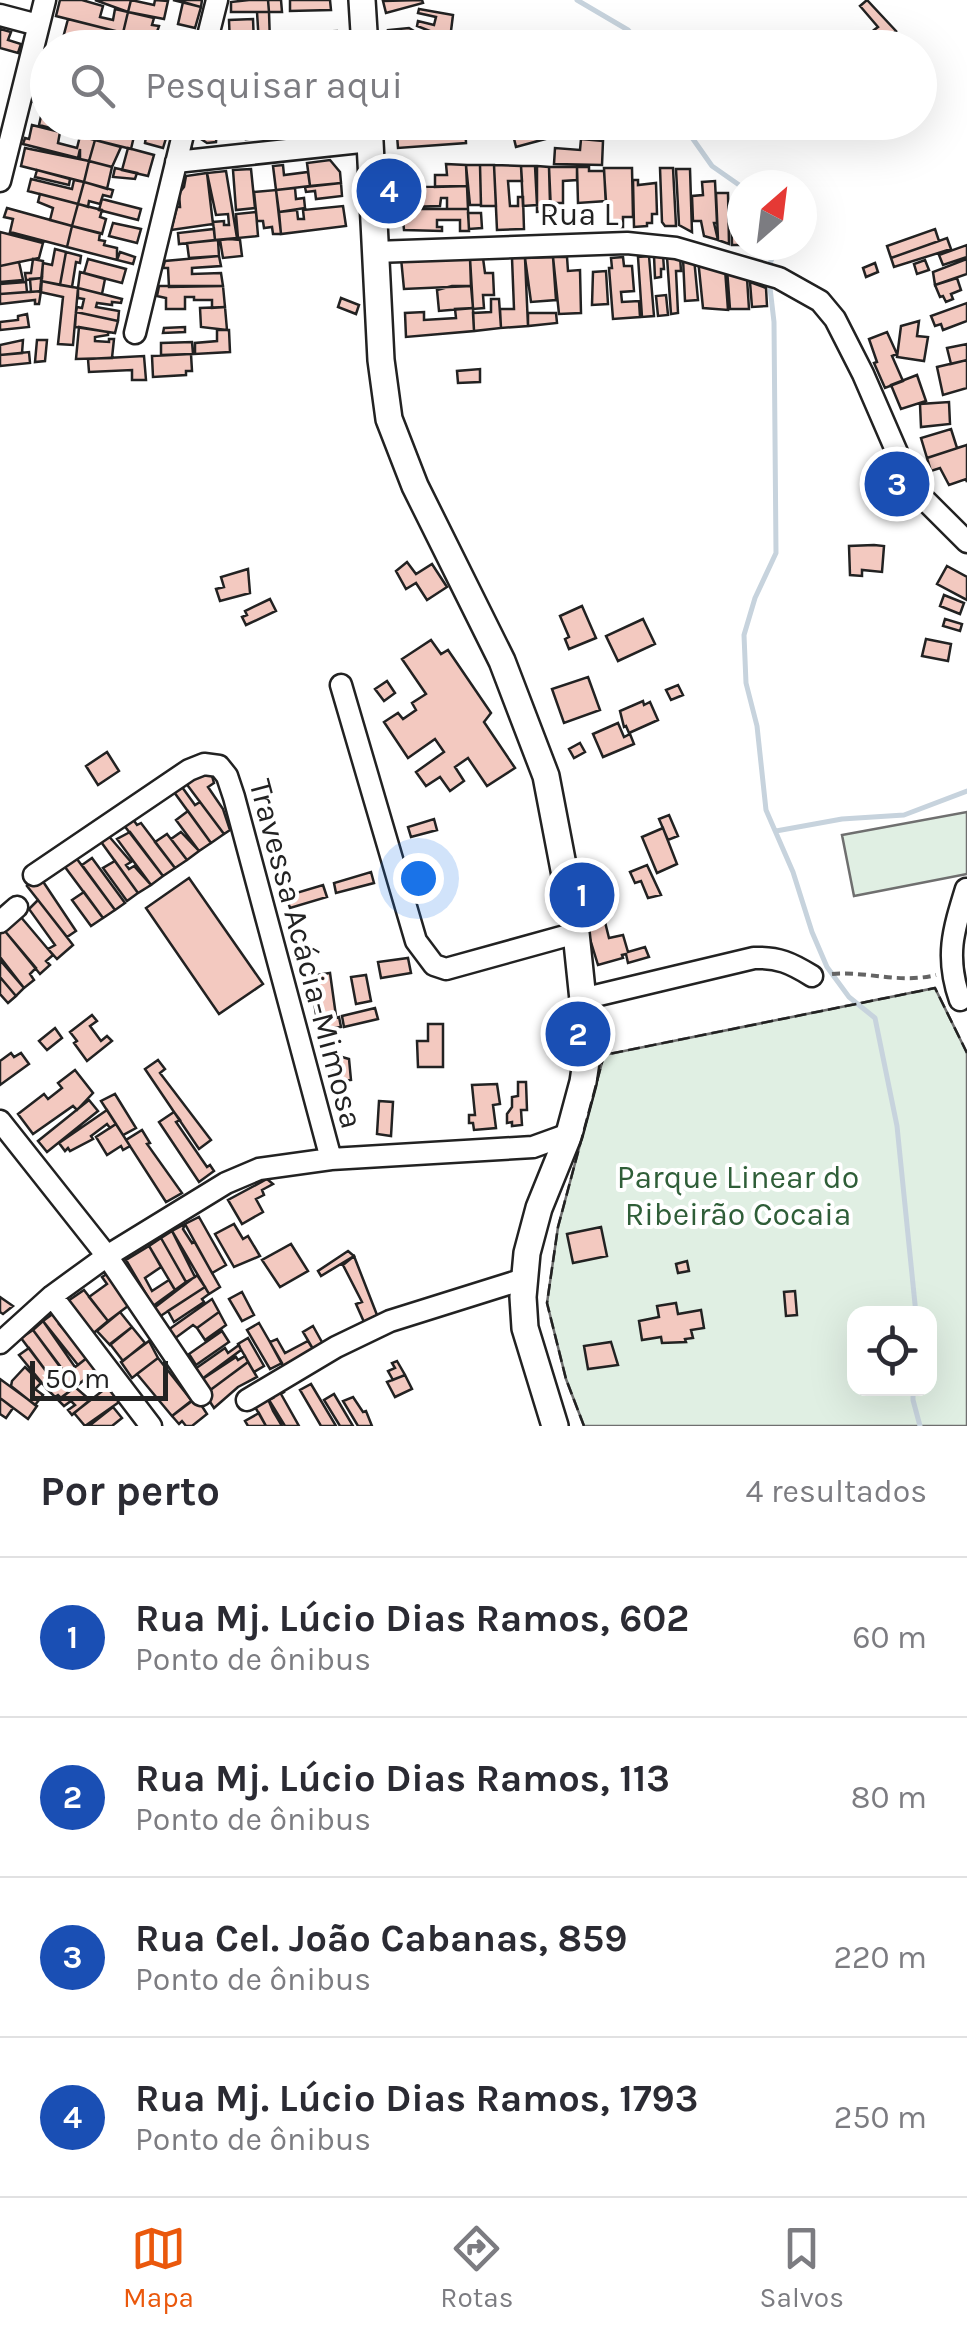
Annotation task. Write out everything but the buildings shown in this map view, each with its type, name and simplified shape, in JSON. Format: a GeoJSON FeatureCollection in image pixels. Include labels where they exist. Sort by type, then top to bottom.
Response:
{"type":"FeatureCollection","features":[{"type":"Feature","properties":{"kind":"main road"},"geometry":{"type":"LineString","coordinates":[[362,0],[364,30]]}},
{"type":"Feature","properties":{"kind":"main road"},"geometry":{"type":"LineString","coordinates":[[370,140],[381,360],[389,419],[415,486],[502,660],[546,776],[576,933],[588,1048],[570,1134],[539,1208],[524,1278],[524,1328],[554,1426]]}},
{"type":"Feature","properties":{"kind":"street"},"geometry":{"type":"LineString","coordinates":[[37,30],[45,0]]}},
{"type":"Feature","properties":{"kind":"street"},"geometry":{"type":"LineString","coordinates":[[208,30],[216,0]]}},
{"type":"Feature","properties":{"kind":"street"},"geometry":{"type":"LineString","coordinates":[[0,15],[38,26]]}},
{"type":"Feature","properties":{"kind":"street"},"geometry":{"type":"LineString","coordinates":[[0,181],[30,59]]}},
{"type":"Feature","properties":{"kind":"street"},"geometry":{"type":"LineString","coordinates":[[135,333],[182,140]]}},
{"type":"Feature","properties":{"kind":"street"},"geometry":{"type":"LineString","coordinates":[[176,162],[318,140]]}},
{"type":"Feature","properties":{"kind":"street","name":"Rua L"},"geometry":{"type":"LineString","coordinates":[[375,252],[627,243],[676,248],[779,278],[820,302],[835,319],[912,488],[967,542]]}},
{"type":"Feature","properties":{"kind":"street"},"geometry":{"type":"LineString","coordinates":[[340,685],[405,907],[424,956],[446,969],[576,933]]}},
{"type":"Feature","properties":{"kind":"street","name":"Travessa Acácia-Mimosa"},"geometry":{"type":"LineString","coordinates":[[34,875],[189,770],[204,764],[220,766],[234,796],[331,1159]]}},
{"type":"Feature","properties":{"kind":"street"},"geometry":{"type":"LineString","coordinates":[[960,1000],[953,932],[966,889]]}},
{"type":"Feature","properties":{"kind":"street"},"geometry":{"type":"LineString","coordinates":[[0,922],[17,908]]}},
{"type":"Feature","properties":{"kind":"street"},"geometry":{"type":"LineString","coordinates":[[582,999],[754,958],[789,961],[812,976]]}},
{"type":"Feature","properties":{"kind":"street"},"geometry":{"type":"LineString","coordinates":[[0,1120],[107,1256],[201,1396]]}},
{"type":"Feature","properties":{"kind":"street"},"geometry":{"type":"LineString","coordinates":[[0,1342],[52,1296],[107,1256],[259,1169],[331,1159],[533,1147],[570,1134]]}},
{"type":"Feature","properties":{"kind":"street"},"geometry":{"type":"LineString","coordinates":[[533,1147],[555,1169]]}},
{"type":"Feature","properties":{"kind":"street"},"geometry":{"type":"LineString","coordinates":[[248,1400],[336,1346],[390,1321],[524,1278]]}},
{"type":"Feature","properties":{"kind":"street"},"geometry":{"type":"LineString","coordinates":[[52,1296],[152,1426]]}},
{"type":"Feature","properties":{"kind":"path"},"geometry":{"type":"LineString","coordinates":[[812,976],[858,972],[881,979],[914,981],[959,970]]}},
{"type":"Feature","properties":{"kind":"green space"},"geometry":{"type":"Polygon","coordinates":[[[967,812],[967,874],[854,896],[842,835],[967,812]]]}},
{"type":"Feature","properties":{"kind":"green space","name":"Parque Linear do Ribeirão Cocaia"},"geometry":{"type":"Polygon","coordinates":[[[935,988],[967,1053],[967,1426],[584,1426],[566,1379],[547,1303],[558,1227],[604,1055],[935,988]]]}},
{"type":"Feature","properties":{"kind":"waterway"},"geometry":{"type":"LineString","coordinates":[[577,0],[628,30]]}},
{"type":"Feature","properties":{"kind":"waterway"},"geometry":{"type":"LineString","coordinates":[[694,140],[712,166],[727,176]]}},
{"type":"Feature","properties":{"kind":"waterway"},"geometry":{"type":"LineString","coordinates":[[768,269],[771,260]]}},
{"type":"Feature","properties":{"kind":"waterway"},"geometry":{"type":"LineString","coordinates":[[769,279],[774,322],[776,553],[755,598],[744,635],[746,683],[757,726],[766,810],[793,872],[812,932],[827,967],[849,997],[875,1018],[897,1126],[915,1306]]}},
{"type":"Feature","properties":{"kind":"waterway"},"geometry":{"type":"LineString","coordinates":[[776,831],[842,819],[904,815],[967,791]]}},
{"type":"Feature","properties":{"kind":"waterway"},"geometry":{"type":"LineString","coordinates":[[913,1396],[920,1426]]}},
{"type":"Feature","properties":{"kind":"fence"},"geometry":{"type":"LineString","coordinates":[[584,1426],[566,1379],[547,1303],[558,1227],[604,1055],[935,988],[967,1053]]}},
{"type":"Feature","properties":{"kind":"place","name":"Rua Mj. Lúcio Dias Ramos, 1793"},"geometry":{"type":"Point","coordinates":[389,191]}},
{"type":"Feature","properties":{"kind":"place","name":"Rua Cel. João Cabanas, 859"},"geometry":{"type":"Point","coordinates":[897,484]}},
{"type":"Feature","properties":{"kind":"place","name":"Rua Mj. Lúcio Dias Ramos, 602"},"geometry":{"type":"Point","coordinates":[582,895]}},
{"type":"Feature","properties":{"kind":"place","name":"Rua Mj. Lúcio Dias Ramos, 113"},"geometry":{"type":"Point","coordinates":[578,1034]}}]}
